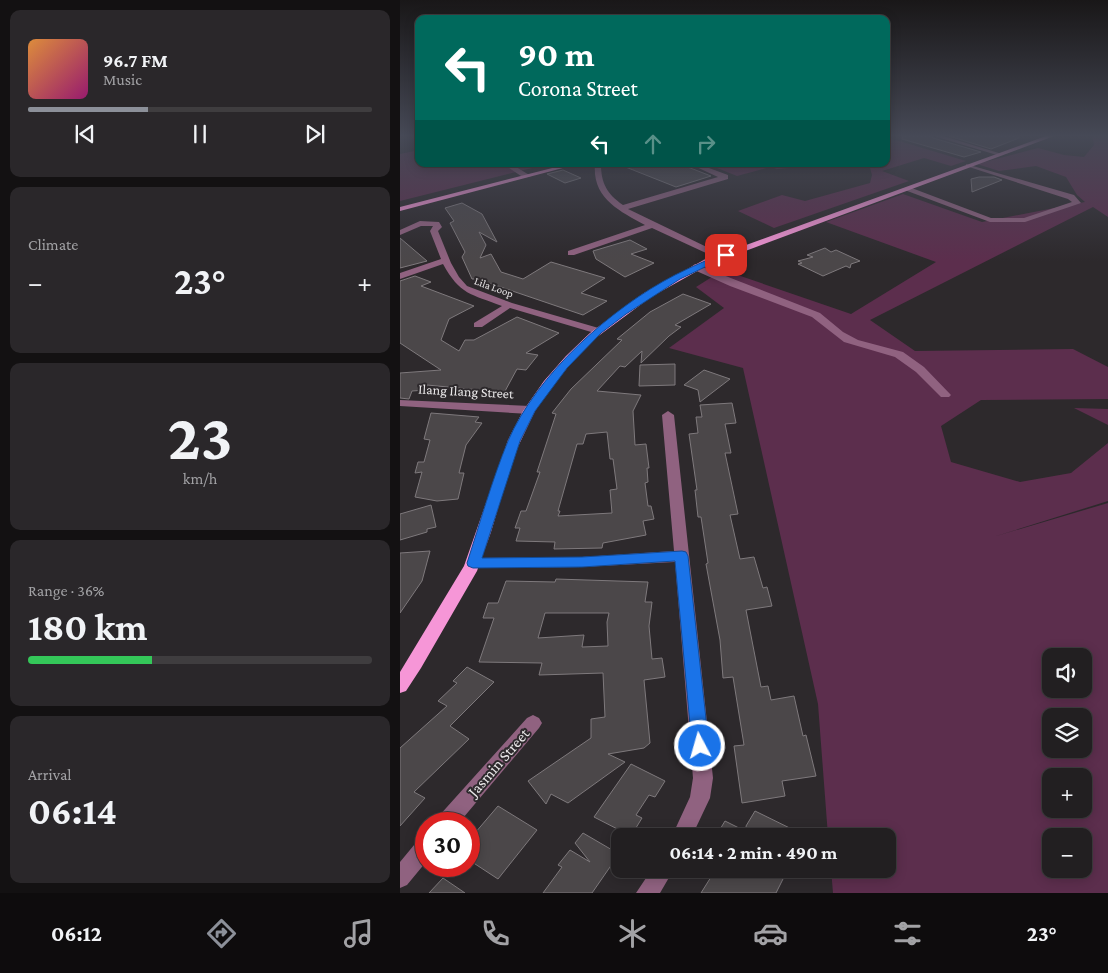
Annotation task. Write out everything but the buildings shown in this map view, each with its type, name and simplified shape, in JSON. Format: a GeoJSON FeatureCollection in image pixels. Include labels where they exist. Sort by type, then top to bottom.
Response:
{"type":"FeatureCollection","features":[{"type":"Feature","properties":{"kind":"main road"},"geometry":{"type":"LineString","coordinates":[[400,209],[521,178]]}},
{"type":"Feature","properties":{"kind":"main road"},"geometry":{"type":"LineString","coordinates":[[400,686],[435,634],[473,563],[514,441],[530,410],[564,366],[598,331],[670,281],[700,265],[935,178]]}},
{"type":"Feature","properties":{"kind":"street"},"geometry":{"type":"LineString","coordinates":[[598,178],[603,192],[622,208],[651,226],[710,252],[712,258],[700,265],[733,284],[816,315],[826,321],[843,338],[909,359],[945,395]]}},
{"type":"Feature","properties":{"kind":"street"},"geometry":{"type":"LineString","coordinates":[[622,208],[722,178]]}},
{"type":"Feature","properties":{"kind":"street"},"geometry":{"type":"LineString","coordinates":[[906,189],[990,220],[1025,220],[1077,203],[1071,197],[1039,188],[1013,178]]}},
{"type":"Feature","properties":{"kind":"street","name":"Lila Loop"},"geometry":{"type":"LineString","coordinates":[[400,233],[407,231],[417,224],[436,224],[438,227],[434,231],[445,261],[455,278],[464,288],[509,305],[598,331]]}},
{"type":"Feature","properties":{"kind":"street"},"geometry":{"type":"LineString","coordinates":[[571,254],[651,226]]}},
{"type":"Feature","properties":{"kind":"street"},"geometry":{"type":"LineString","coordinates":[[400,276],[445,261]]}},
{"type":"Feature","properties":{"kind":"street"},"geometry":{"type":"LineString","coordinates":[[478,325],[509,305]]}},
{"type":"Feature","properties":{"kind":"street","name":"Ilang Ilang Street"},"geometry":{"type":"LineString","coordinates":[[400,403],[452,404],[530,410]]}},
{"type":"Feature","properties":{"kind":"street"},"geometry":{"type":"LineString","coordinates":[[668,415],[703,778],[700,798],[686,828]]}},
{"type":"Feature","properties":{"kind":"street"},"geometry":{"type":"LineString","coordinates":[[473,563],[582,562],[682,556]]}},
{"type":"Feature","properties":{"kind":"street","name":"Jasmin Street"},"geometry":{"type":"LineString","coordinates":[[455,812],[533,723]]}},
{"type":"Feature","properties":{"kind":"street"},"geometry":{"type":"LineString","coordinates":[[400,878],[415,860]]}},
{"type":"Feature","properties":{"kind":"street"},"geometry":{"type":"LineString","coordinates":[[647,893],[658,878]]}},
{"type":"Feature","properties":{"kind":"shaded area"},"geometry":{"type":"Polygon","coordinates":[[[400,178],[493,178],[400,201],[400,178]]]}},
{"type":"Feature","properties":{"kind":"shaded area"},"geometry":{"type":"Polygon","coordinates":[[[871,178],[900,178],[909,181],[774,228],[738,211],[782,195],[805,201],[870,183],[871,178]]]}},
{"type":"Feature","properties":{"kind":"shaded area"},"geometry":{"type":"Polygon","coordinates":[[[1066,178],[1108,178],[1108,217],[1093,207],[870,320],[915,351],[1073,349],[1108,367],[1108,399],[981,400],[941,426],[951,462],[1020,482],[1071,473],[1108,443],[1108,501],[993,537],[1108,503],[1108,893],[833,893],[832,878],[896,878],[896,828],[827,828],[818,704],[743,368],[669,348],[724,308],[696,287],[723,270],[851,314],[936,262],[826,222],[903,194],[982,222],[1085,202],[1077,195],[1066,178]]]}},
{"type":"Feature","properties":{"kind":"shaded area"},"geometry":{"type":"Polygon","coordinates":[[[1074,408],[1108,409],[1108,425],[1074,408]]]}},
{"type":"Feature","properties":{"kind":"route"},"geometry":{"type":"LineString","coordinates":[[700,746],[682,556],[582,562],[473,563],[514,441],[530,410],[549,384],[598,331],[623,312],[677,277],[726,255]]}}]}
